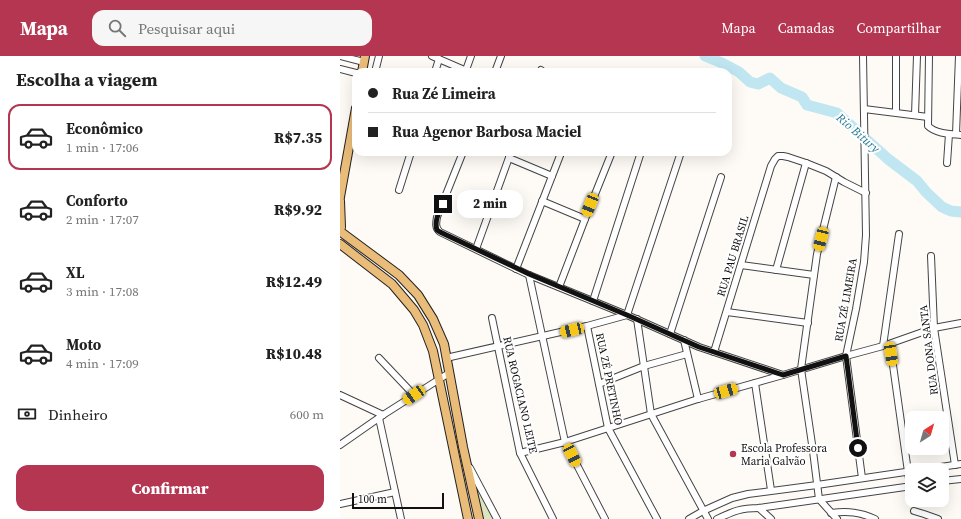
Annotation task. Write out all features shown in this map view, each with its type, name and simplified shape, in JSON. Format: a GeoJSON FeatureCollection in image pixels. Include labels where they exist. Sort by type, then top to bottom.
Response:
{"type":"FeatureCollection","features":[{"type":"Feature","properties":{"kind":"main road"},"geometry":{"type":"LineString","coordinates":[[340,197],[352,130]]}},
{"type":"Feature","properties":{"kind":"main road"},"geometry":{"type":"LineString","coordinates":[[340,201],[340,230],[400,276],[418,295],[433,319],[444,347],[463,447],[479,519]]}},
{"type":"Feature","properties":{"kind":"main road"},"geometry":{"type":"LineString","coordinates":[[340,244],[392,284],[414,310],[423,325],[433,351],[468,519]]}},
{"type":"Feature","properties":{"kind":"main road"},"geometry":{"type":"LineString","coordinates":[[392,284],[400,276]]}},
{"type":"Feature","properties":{"kind":"main road"},"geometry":{"type":"LineString","coordinates":[[433,351],[444,347]]}},
{"type":"Feature","properties":{"kind":"main road"},"geometry":{"type":"LineString","coordinates":[[454,449],[463,447]]}},
{"type":"Feature","properties":{"kind":"street"},"geometry":{"type":"LineString","coordinates":[[340,56],[362,66]]}},
{"type":"Feature","properties":{"kind":"street"},"geometry":{"type":"LineString","coordinates":[[374,68],[379,56]]}},
{"type":"Feature","properties":{"kind":"street"},"geometry":{"type":"LineString","coordinates":[[432,56],[461,68]]}},
{"type":"Feature","properties":{"kind":"street"},"geometry":{"type":"LineString","coordinates":[[469,68],[471,56]]}},
{"type":"Feature","properties":{"kind":"street"},"geometry":{"type":"LineString","coordinates":[[496,68],[501,56]]}},
{"type":"Feature","properties":{"kind":"street","name":"RUA ZÉ LIMEIRA"},"geometry":{"type":"LineString","coordinates":[[862,478],[846,356],[864,262],[866,235],[863,56]]}},
{"type":"Feature","properties":{"kind":"street"},"geometry":{"type":"LineString","coordinates":[[896,56],[896,112]]}},
{"type":"Feature","properties":{"kind":"street"},"geometry":{"type":"LineString","coordinates":[[915,115],[917,56]]}},
{"type":"Feature","properties":{"kind":"street"},"geometry":{"type":"LineString","coordinates":[[929,56],[928,126],[932,129],[955,134]]}},
{"type":"Feature","properties":{"kind":"street"},"geometry":{"type":"LineString","coordinates":[[948,163],[955,134],[959,89],[958,56]]}},
{"type":"Feature","properties":{"kind":"street"},"geometry":{"type":"LineString","coordinates":[[436,68],[439,59]]}},
{"type":"Feature","properties":{"kind":"street"},"geometry":{"type":"LineString","coordinates":[[340,69],[362,66]]}},
{"type":"Feature","properties":{"kind":"street"},"geometry":{"type":"LineString","coordinates":[[864,108],[915,115],[928,120]]}},
{"type":"Feature","properties":{"kind":"street"},"geometry":{"type":"LineString","coordinates":[[399,190],[410,156]]}},
{"type":"Feature","properties":{"kind":"street"},"geometry":{"type":"LineString","coordinates":[[461,156],[438,217],[437,230],[516,269],[637,319],[699,347],[783,375]]}},
{"type":"Feature","properties":{"kind":"street"},"geometry":{"type":"LineString","coordinates":[[476,249],[510,156]]}},
{"type":"Feature","properties":{"kind":"street"},"geometry":{"type":"LineString","coordinates":[[512,156],[552,176]]}},
{"type":"Feature","properties":{"kind":"street"},"geometry":{"type":"LineString","coordinates":[[516,269],[560,156]]}},
{"type":"Feature","properties":{"kind":"street"},"geometry":{"type":"LineString","coordinates":[[560,287],[610,156]]}},
{"type":"Feature","properties":{"kind":"street"},"geometry":{"type":"LineString","coordinates":[[593,301],[640,156]]}},
{"type":"Feature","properties":{"kind":"street"},"geometry":{"type":"LineString","coordinates":[[627,315],[680,156]]}},
{"type":"Feature","properties":{"kind":"street","name":"RUA PAU BRASIL"},"geometry":{"type":"LineString","coordinates":[[714,352],[771,166],[778,156],[783,156],[806,163]]}},
{"type":"Feature","properties":{"kind":"street"},"geometry":{"type":"LineString","coordinates":[[776,270],[806,163],[826,171],[844,182],[866,192]]}},
{"type":"Feature","properties":{"kind":"street"},"geometry":{"type":"LineString","coordinates":[[670,334],[721,177]]}},
{"type":"Feature","properties":{"kind":"street"},"geometry":{"type":"LineString","coordinates":[[836,177],[817,254],[801,369],[819,499],[837,519]]}},
{"type":"Feature","properties":{"kind":"street"},"geometry":{"type":"LineString","coordinates":[[542,201],[585,219]]}},
{"type":"Feature","properties":{"kind":"street"},"geometry":{"type":"LineString","coordinates":[[899,234],[886,345],[908,463]]}},
{"type":"Feature","properties":{"kind":"street","name":"RUA DONA SANTA"},"geometry":{"type":"LineString","coordinates":[[932,256],[934,328],[958,465]]}},
{"type":"Feature","properties":{"kind":"street"},"geometry":{"type":"LineString","coordinates":[[741,265],[814,275]]}},
{"type":"Feature","properties":{"kind":"street"},"geometry":{"type":"LineString","coordinates":[[529,274],[565,442],[605,519]]}},
{"type":"Feature","properties":{"kind":"street"},"geometry":{"type":"LineString","coordinates":[[726,312],[808,323]]}},
{"type":"Feature","properties":{"kind":"street"},"geometry":{"type":"LineString","coordinates":[[446,358],[542,337],[627,315]]}},
{"type":"Feature","properties":{"kind":"street","name":"RUA ROGACIANO LEITE"},"geometry":{"type":"LineString","coordinates":[[492,318],[520,453],[553,519]]}},
{"type":"Feature","properties":{"kind":"street"},"geometry":{"type":"LineString","coordinates":[[637,319],[651,414],[708,518]]}},
{"type":"Feature","properties":{"kind":"street"},"geometry":{"type":"LineString","coordinates":[[520,453],[565,442],[698,399],[886,345],[934,328],[961,323]]}},
{"type":"Feature","properties":{"kind":"street","name":"RUA ZÉ PRETINHO"},"geometry":{"type":"LineString","coordinates":[[587,326],[608,428],[657,519]]}},
{"type":"Feature","properties":{"kind":"street"},"geometry":{"type":"LineString","coordinates":[[684,340],[698,399]]}},
{"type":"Feature","properties":{"kind":"street"},"geometry":{"type":"LineString","coordinates":[[599,384],[644,366],[687,354]]}},
{"type":"Feature","properties":{"kind":"street"},"geometry":{"type":"LineString","coordinates":[[379,358],[414,395]]}},
{"type":"Feature","properties":{"kind":"street"},"geometry":{"type":"LineString","coordinates":[[340,445],[449,373]]}},
{"type":"Feature","properties":{"kind":"street"},"geometry":{"type":"LineString","coordinates":[[755,383],[772,490]]}},
{"type":"Feature","properties":{"kind":"street"},"geometry":{"type":"LineString","coordinates":[[340,395],[381,417]]}},
{"type":"Feature","properties":{"kind":"street"},"geometry":{"type":"LineString","coordinates":[[381,417],[401,519]]}},
{"type":"Feature","properties":{"kind":"street"},"geometry":{"type":"LineString","coordinates":[[467,463],[497,519]]}},
{"type":"Feature","properties":{"kind":"street"},"geometry":{"type":"LineString","coordinates":[[689,519],[732,498],[748,494],[905,473]]}},
{"type":"Feature","properties":{"kind":"street"},"geometry":{"type":"LineString","coordinates":[[949,480],[961,479]]}},
{"type":"Feature","properties":{"kind":"street"},"geometry":{"type":"LineString","coordinates":[[717,519],[746,508],[759,508],[905,487]]}},
{"type":"Feature","properties":{"kind":"street"},"geometry":{"type":"LineString","coordinates":[[340,504],[395,492]]}},
{"type":"Feature","properties":{"kind":"street"},"geometry":{"type":"LineString","coordinates":[[759,508],[771,519]]}},
{"type":"Feature","properties":{"kind":"street"},"geometry":{"type":"LineString","coordinates":[[914,511],[938,519]]}},
{"type":"Feature","properties":{"kind":"street"},"geometry":{"type":"LineString","coordinates":[[831,513],[849,512],[875,519]]}},
{"type":"Feature","properties":{"kind":"green space"},"geometry":{"type":"Polygon","coordinates":[[[475,480],[496,519],[482,519],[473,481],[475,480]]]}},
{"type":"Feature","properties":{"kind":"waterway","name":"Rio Bitury"},"geometry":{"type":"LineString","coordinates":[[705,56],[731,68]]}},
{"type":"Feature","properties":{"kind":"waterway","name":"Rio Bitury"},"geometry":{"type":"LineString","coordinates":[[732,68],[739,72],[750,82],[758,84],[770,78],[781,88],[802,97],[807,105],[837,113],[888,159],[917,181],[942,207],[951,211],[961,212]]}},
{"type":"Feature","properties":{"kind":"place","name":"Escola Professora Maria Galvão"},"geometry":{"type":"Point","coordinates":[733,454]}},
{"type":"Feature","properties":{"kind":"route"},"geometry":{"type":"LineString","coordinates":[[443,204],[436,224],[437,230],[440,232],[529,274],[699,347],[783,375],[846,356],[858,448]]}}]}
